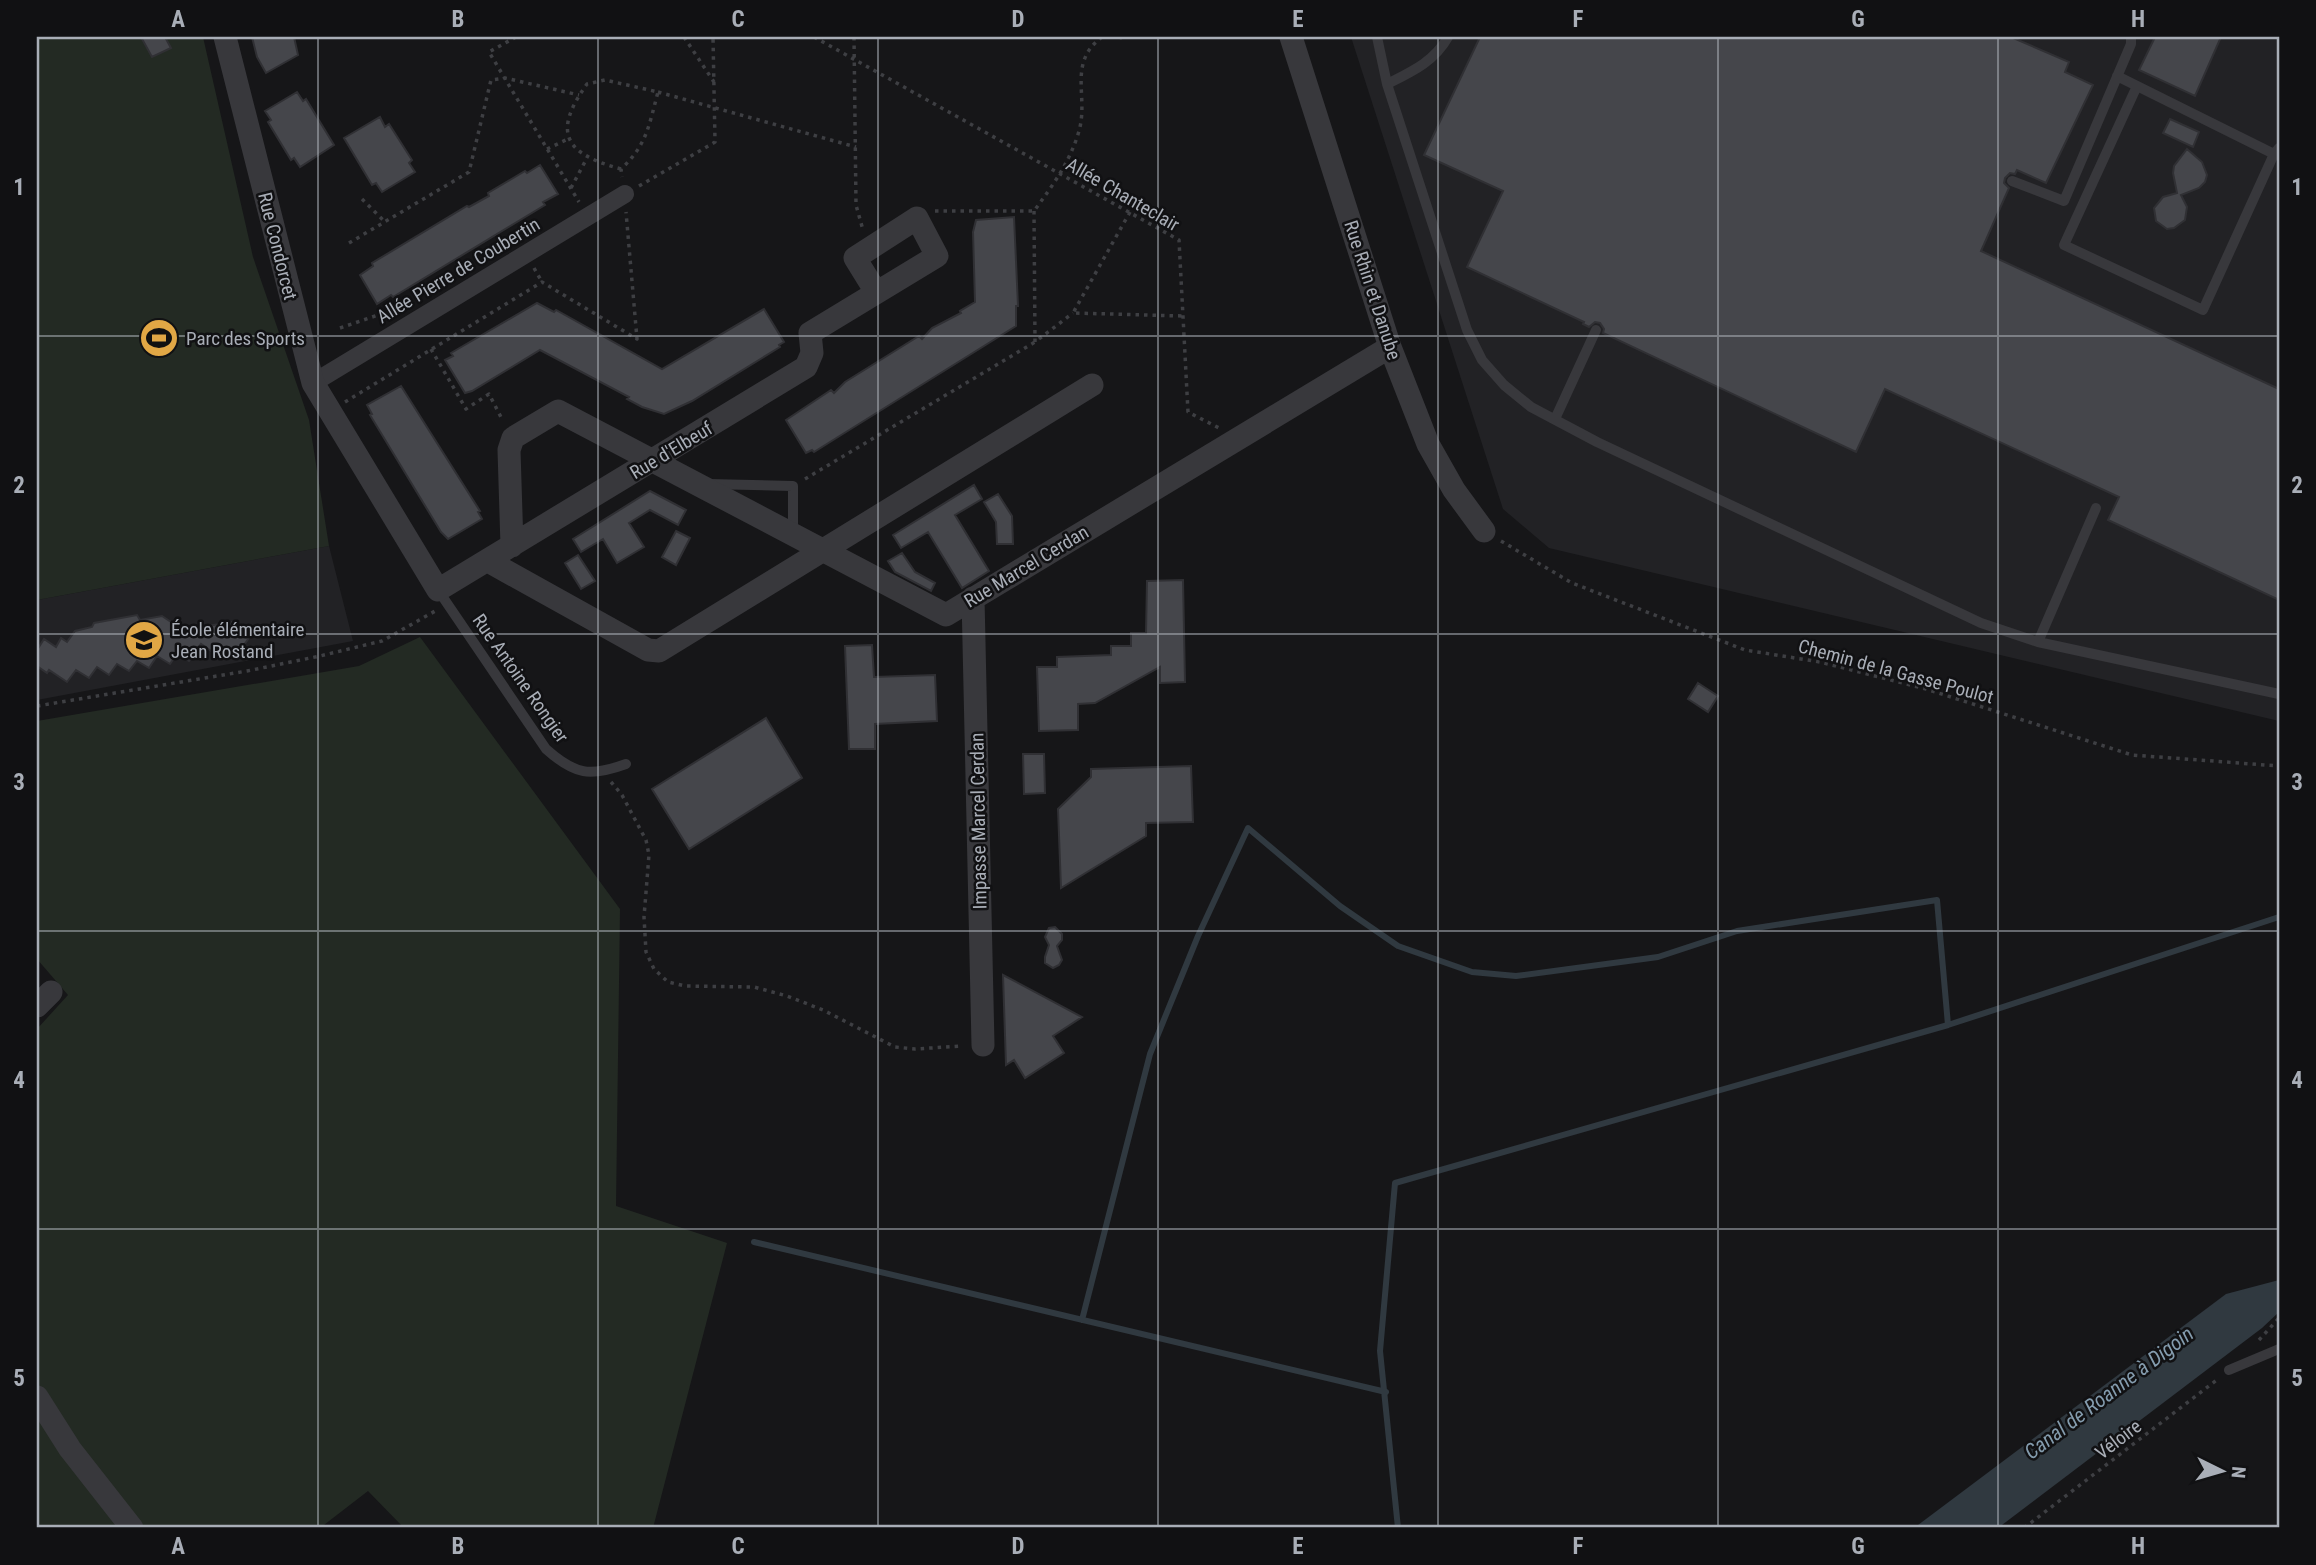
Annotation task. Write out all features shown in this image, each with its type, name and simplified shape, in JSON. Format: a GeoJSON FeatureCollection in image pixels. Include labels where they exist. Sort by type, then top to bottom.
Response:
{"type":"FeatureCollection","features":[{"type":"Feature","properties":{"kind":"street","name":"Rue Condorcet"},"geometry":{"type":"LineString","coordinates":[[225,37],[313,383],[443,597]]}},
{"type":"Feature","properties":{"kind":"street","name":"Rue Rhin et Danube"},"geometry":{"type":"LineString","coordinates":[[1291,37],[1390,346],[1428,444],[1454,490],[1484,531]]}},
{"type":"Feature","properties":{"kind":"street","name":"Allée Pierre de Coubertin"},"geometry":{"type":"LineString","coordinates":[[313,383],[625,194]]}},
{"type":"Feature","properties":{"kind":"street"},"geometry":{"type":"LineString","coordinates":[[917,218],[937,256],[876,292],[855,258],[870,248],[917,218]]}},
{"type":"Feature","properties":{"kind":"street","name":"Rue d'Elbeuf"},"geometry":{"type":"LineString","coordinates":[[443,597],[488,561],[806,367],[812,353],[810,333],[876,292]]}},
{"type":"Feature","properties":{"kind":"street","name":"Rue Marcel Cerdan"},"geometry":{"type":"LineString","coordinates":[[513,438],[558,411],[946,615],[1390,346]]}},
{"type":"Feature","properties":{"kind":"street"},"geometry":{"type":"LineString","coordinates":[[488,561],[648,650],[659,650],[1092,385]]}},
{"type":"Feature","properties":{"kind":"street"},"geometry":{"type":"LineString","coordinates":[[512,546],[509,450],[513,438]]}},
{"type":"Feature","properties":{"kind":"street","name":"Impasse Marcel Cerdan"},"geometry":{"type":"LineString","coordinates":[[972,598],[984,1045]]}},
{"type":"Feature","properties":{"kind":"street"},"geometry":{"type":"LineString","coordinates":[[37,1397],[70,1449],[132,1528]]}},
{"type":"Feature","properties":{"kind":"lane"},"geometry":{"type":"LineString","coordinates":[[1377,37],[1387,84],[1467,330],[1482,360],[1504,385],[1531,407],[1610,448],[1981,623],[2038,642],[2279,694]]}},
{"type":"Feature","properties":{"kind":"lane"},"geometry":{"type":"LineString","coordinates":[[1387,84],[1425,65],[1448,37]]}},
{"type":"Feature","properties":{"kind":"lane"},"geometry":{"type":"LineString","coordinates":[[2012,181],[2064,201],[2118,76],[2131,44],[2131,37]]}},
{"type":"Feature","properties":{"kind":"lane"},"geometry":{"type":"LineString","coordinates":[[2118,76],[2277,151],[2203,310],[2064,245],[2137,86]]}},
{"type":"Feature","properties":{"kind":"lane"},"geometry":{"type":"LineString","coordinates":[[1555,419],[1596,330]]}},
{"type":"Feature","properties":{"kind":"lane"},"geometry":{"type":"LineString","coordinates":[[694,483],[793,486],[793,535]]}},
{"type":"Feature","properties":{"kind":"lane"},"geometry":{"type":"LineString","coordinates":[[2038,642],[2095,508]]}},
{"type":"Feature","properties":{"kind":"lane","name":"Rue Antoine Rongier"},"geometry":{"type":"LineString","coordinates":[[443,597],[546,749],[565,766],[602,773]]}},
{"type":"Feature","properties":{"kind":"lane"},"geometry":{"type":"LineString","coordinates":[[602,773],[626,764]]}},
{"type":"Feature","properties":{"kind":"lane"},"geometry":{"type":"LineString","coordinates":[[2229,1370],[2279,1349]]}},
{"type":"Feature","properties":{"kind":"path"},"geometry":{"type":"LineString","coordinates":[[516,37],[489,52],[588,216]]}},
{"type":"Feature","properties":{"kind":"path"},"geometry":{"type":"LineString","coordinates":[[684,37],[715,83]]}},
{"type":"Feature","properties":{"kind":"path"},"geometry":{"type":"LineString","coordinates":[[330,411],[542,282],[637,339],[625,194],[715,142],[713,37]]}},
{"type":"Feature","properties":{"kind":"path","name":"Allée Chanteclair"},"geometry":{"type":"LineString","coordinates":[[814,37],[1179,240],[1188,412],[1239,439]]}},
{"type":"Feature","properties":{"kind":"path"},"geometry":{"type":"LineString","coordinates":[[854,37],[856,205],[870,248]]}},
{"type":"Feature","properties":{"kind":"path"},"geometry":{"type":"LineString","coordinates":[[1035,342],[1034,211],[1062,174],[1079,129],[1083,58],[1091,45],[1102,37]]}},
{"type":"Feature","properties":{"kind":"path"},"geometry":{"type":"LineString","coordinates":[[349,243],[469,172],[491,80],[505,78],[579,95]]}},
{"type":"Feature","properties":{"kind":"path"},"geometry":{"type":"LineString","coordinates":[[621,169],[595,162],[576,152],[567,131],[573,103],[587,83],[605,80],[658,92],[856,147]]}},
{"type":"Feature","properties":{"kind":"path"},"geometry":{"type":"LineString","coordinates":[[633,158],[643,143],[658,92]]}},
{"type":"Feature","properties":{"kind":"path"},"geometry":{"type":"LineString","coordinates":[[547,149],[570,138]]}},
{"type":"Feature","properties":{"kind":"path"},"geometry":{"type":"LineString","coordinates":[[570,188],[587,158]]}},
{"type":"Feature","properties":{"kind":"path"},"geometry":{"type":"LineString","coordinates":[[362,200],[385,222]]}},
{"type":"Feature","properties":{"kind":"path"},"geometry":{"type":"LineString","coordinates":[[917,218],[930,211],[1034,211]]}},
{"type":"Feature","properties":{"kind":"path"},"geometry":{"type":"LineString","coordinates":[[793,486],[1035,342],[1073,313],[1130,212]]}},
{"type":"Feature","properties":{"kind":"path"},"geometry":{"type":"LineString","coordinates":[[1073,313],[1183,316]]}},
{"type":"Feature","properties":{"kind":"path"},"geometry":{"type":"LineString","coordinates":[[340,328],[381,314],[391,335]]}},
{"type":"Feature","properties":{"kind":"path"},"geometry":{"type":"LineString","coordinates":[[431,349],[466,409],[489,394],[513,438]]}},
{"type":"Feature","properties":{"kind":"path","name":"Chemin de la Gasse Poulot"},"geometry":{"type":"LineString","coordinates":[[1484,531],[1573,583],[1745,650],[1819,662],[1926,690],[2133,755],[2279,766]]}},
{"type":"Feature","properties":{"kind":"path"},"geometry":{"type":"LineString","coordinates":[[37,706],[247,671],[382,641],[443,597]]}},
{"type":"Feature","properties":{"kind":"path"},"geometry":{"type":"LineString","coordinates":[[602,773],[622,795],[646,839],[649,855],[644,917],[646,953],[654,969],[668,982],[685,986],[754,987],[787,996],[823,1010],[895,1047],[915,1049],[984,1045]]}},
{"type":"Feature","properties":{"kind":"path","name":"Véloire"},"geometry":{"type":"LineString","coordinates":[[2024,1528],[2229,1370]]}},
{"type":"Feature","properties":{"kind":"shaded area","name":"Parc des Sports"},"geometry":{"type":"Polygon","coordinates":[[[37,37],[203,37],[253,257],[309,420],[329,546],[37,600],[37,37]]]}},
{"type":"Feature","properties":{"kind":"shaded area"},"geometry":{"type":"Polygon","coordinates":[[[1351,37],[2279,37],[2279,721],[1549,548],[1503,509],[1351,37]]]}},
{"type":"Feature","properties":{"kind":"shaded area"},"geometry":{"type":"Polygon","coordinates":[[[329,546],[353,641],[37,700],[37,600],[329,546]]]}},
{"type":"Feature","properties":{"kind":"shaded area"},"geometry":{"type":"Polygon","coordinates":[[[420,637],[620,909],[616,1206],[727,1243],[653,1528],[404,1528],[368,1491],[320,1528],[37,1528],[37,1029],[68,995],[37,959],[37,721],[359,666],[420,637]]]}},
{"type":"Feature","properties":{"kind":"water","name":"Canal de Roanne à Digoin"},"geometry":{"type":"Polygon","coordinates":[[[2279,1280],[2279,1312],[2262,1328],[1998,1528],[1914,1528],[2226,1294],[2279,1280]]]}},
{"type":"Feature","properties":{"kind":"building"},"geometry":{"type":"Polygon","coordinates":[[[141,37],[165,37],[171,48],[152,57],[141,37]]]}},
{"type":"Feature","properties":{"kind":"building"},"geometry":{"type":"Polygon","coordinates":[[[252,37],[294,37],[298,55],[266,73],[257,57],[252,37]]]}},
{"type":"Feature","properties":{"kind":"building"},"geometry":{"type":"Polygon","coordinates":[[[1480,37],[2011,37],[2069,62],[2065,72],[2093,85],[2046,183],[2017,170],[2015,174],[2010,173],[2005,178],[2004,183],[2009,188],[1981,251],[2279,389],[2279,600],[2108,520],[2119,497],[1885,389],[1856,452],[1603,333],[1604,329],[1600,323],[1595,322],[1589,327],[1583,324],[1584,322],[1467,267],[1503,191],[1424,155],[1480,37]]]}},
{"type":"Feature","properties":{"kind":"building"},"geometry":{"type":"Polygon","coordinates":[[[2155,37],[2221,37],[2195,96],[2139,70],[2155,37]]]}},
{"type":"Feature","properties":{"kind":"building"},"geometry":{"type":"Polygon","coordinates":[[[297,92],[303,101],[306,99],[334,145],[300,167],[294,158],[291,160],[268,122],[271,120],[265,111],[297,92]]]}},
{"type":"Feature","properties":{"kind":"building"},"geometry":{"type":"Polygon","coordinates":[[[380,117],[385,127],[389,124],[412,160],[409,163],[415,172],[382,192],[376,183],[372,185],[344,138],[380,117]]]}},
{"type":"Feature","properties":{"kind":"building"},"geometry":{"type":"Polygon","coordinates":[[[2170,119],[2199,132],[2193,147],[2163,133],[2170,119]]]}},
{"type":"Feature","properties":{"kind":"building"},"geometry":{"type":"Polygon","coordinates":[[[2187,149],[2202,162],[2207,175],[2199,188],[2181,195],[2187,207],[2185,220],[2174,228],[2167,229],[2156,221],[2154,208],[2163,197],[2177,193],[2174,166],[2187,149]]]}},
{"type":"Feature","properties":{"kind":"building"},"geometry":{"type":"Polygon","coordinates":[[[540,165],[558,194],[543,202],[545,205],[377,304],[360,275],[373,266],[372,263],[467,206],[489,196],[488,193],[525,171],[527,173],[540,165]]]}},
{"type":"Feature","properties":{"kind":"building"},"geometry":{"type":"Polygon","coordinates":[[[1014,217],[1018,306],[1016,326],[814,452],[812,450],[806,453],[786,420],[831,390],[834,393],[845,382],[919,336],[922,339],[932,328],[961,313],[960,311],[975,302],[973,232],[976,220],[1014,217]]]}},
{"type":"Feature","properties":{"kind":"building"},"geometry":{"type":"Polygon","coordinates":[[[537,303],[554,312],[556,310],[662,369],[764,309],[784,342],[692,401],[664,414],[642,407],[627,399],[629,397],[540,350],[465,393],[445,360],[453,356],[451,353],[537,303]]]}},
{"type":"Feature","properties":{"kind":"building"},"geometry":{"type":"Polygon","coordinates":[[[401,386],[480,511],[478,512],[482,519],[448,539],[441,532],[370,415],[372,414],[367,405],[401,386]]]}},
{"type":"Feature","properties":{"kind":"building"},"geometry":{"type":"Polygon","coordinates":[[[974,485],[982,499],[955,515],[989,571],[962,588],[928,532],[901,548],[893,535],[974,485]]]}},
{"type":"Feature","properties":{"kind":"building"},"geometry":{"type":"Polygon","coordinates":[[[650,491],[686,510],[678,525],[650,510],[629,523],[644,547],[617,563],[603,539],[581,552],[573,539],[650,491]]]}},
{"type":"Feature","properties":{"kind":"building"},"geometry":{"type":"Polygon","coordinates":[[[998,494],[1012,516],[1013,544],[997,544],[996,522],[984,502],[998,494]]]}},
{"type":"Feature","properties":{"kind":"building"},"geometry":{"type":"Polygon","coordinates":[[[676,531],[690,538],[676,565],[662,557],[676,531]]]}},
{"type":"Feature","properties":{"kind":"building"},"geometry":{"type":"Polygon","coordinates":[[[902,553],[915,572],[935,583],[931,591],[895,572],[888,561],[902,553]]]}},
{"type":"Feature","properties":{"kind":"building"},"geometry":{"type":"Polygon","coordinates":[[[578,555],[595,581],[581,589],[565,563],[578,555]]]}},
{"type":"Feature","properties":{"kind":"building"},"geometry":{"type":"Polygon","coordinates":[[[1183,580],[1185,682],[1160,683],[1160,667],[1095,703],[1078,704],[1078,730],[1039,731],[1037,667],[1057,667],[1057,657],[1111,655],[1111,646],[1131,646],[1131,633],[1146,633],[1147,581],[1183,580]]]}},
{"type":"Feature","properties":{"kind":"building"},"geometry":{"type":"Polygon","coordinates":[[[137,615],[140,620],[162,616],[183,630],[232,622],[251,635],[239,652],[218,656],[201,644],[189,661],[177,654],[170,664],[157,656],[149,668],[137,661],[129,671],[117,664],[109,675],[97,667],[89,678],[76,670],[67,682],[49,670],[47,673],[37,666],[37,650],[44,639],[56,647],[61,638],[67,642],[75,631],[92,627],[94,623],[137,615]]]}},
{"type":"Feature","properties":{"kind":"building"},"geometry":{"type":"Polygon","coordinates":[[[872,645],[874,677],[935,675],[937,721],[875,724],[875,749],[849,749],[845,646],[872,645]]]}},
{"type":"Feature","properties":{"kind":"building"},"geometry":{"type":"Polygon","coordinates":[[[1698,683],[1718,696],[1708,712],[1688,699],[1698,683]]]}},
{"type":"Feature","properties":{"kind":"building"},"geometry":{"type":"Polygon","coordinates":[[[766,718],[802,778],[689,849],[652,789],[766,718]]]}},
{"type":"Feature","properties":{"kind":"building"},"geometry":{"type":"Polygon","coordinates":[[[1023,754],[1044,754],[1045,793],[1024,794],[1023,754]]]}},
{"type":"Feature","properties":{"kind":"building"},"geometry":{"type":"Polygon","coordinates":[[[1191,766],[1193,822],[1146,823],[1146,836],[1061,888],[1058,809],[1091,777],[1091,769],[1191,766]]]}},
{"type":"Feature","properties":{"kind":"building"},"geometry":{"type":"Polygon","coordinates":[[[1055,927],[1062,934],[1062,940],[1057,946],[1062,960],[1053,968],[1045,963],[1049,945],[1045,937],[1049,928],[1055,927]]]}},
{"type":"Feature","properties":{"kind":"building"},"geometry":{"type":"Polygon","coordinates":[[[1003,975],[1082,1017],[1053,1036],[1064,1053],[1025,1078],[1014,1060],[1006,1065],[1003,975]]]}},
{"type":"Feature","properties":{"kind":"waterway"},"geometry":{"type":"LineString","coordinates":[[1082,1320],[1150,1054],[1198,936],[1248,828],[1340,906],[1398,946],[1472,972],[1516,976],[1658,957],[1737,931],[1937,900],[1948,1025],[2279,917]]}},
{"type":"Feature","properties":{"kind":"waterway"},"geometry":{"type":"LineString","coordinates":[[1398,1528],[1380,1351],[1395,1183],[1948,1025]]}},
{"type":"Feature","properties":{"kind":"waterway"},"geometry":{"type":"LineString","coordinates":[[754,1242],[1386,1392]]}},
{"type":"Feature","properties":{"kind":"place","name":"Parc des Sports"},"geometry":{"type":"Point","coordinates":[159,338]}},
{"type":"Feature","properties":{"kind":"place","name":"École élémentaire Jean Rostand"},"geometry":{"type":"Point","coordinates":[144,640]}}]}
